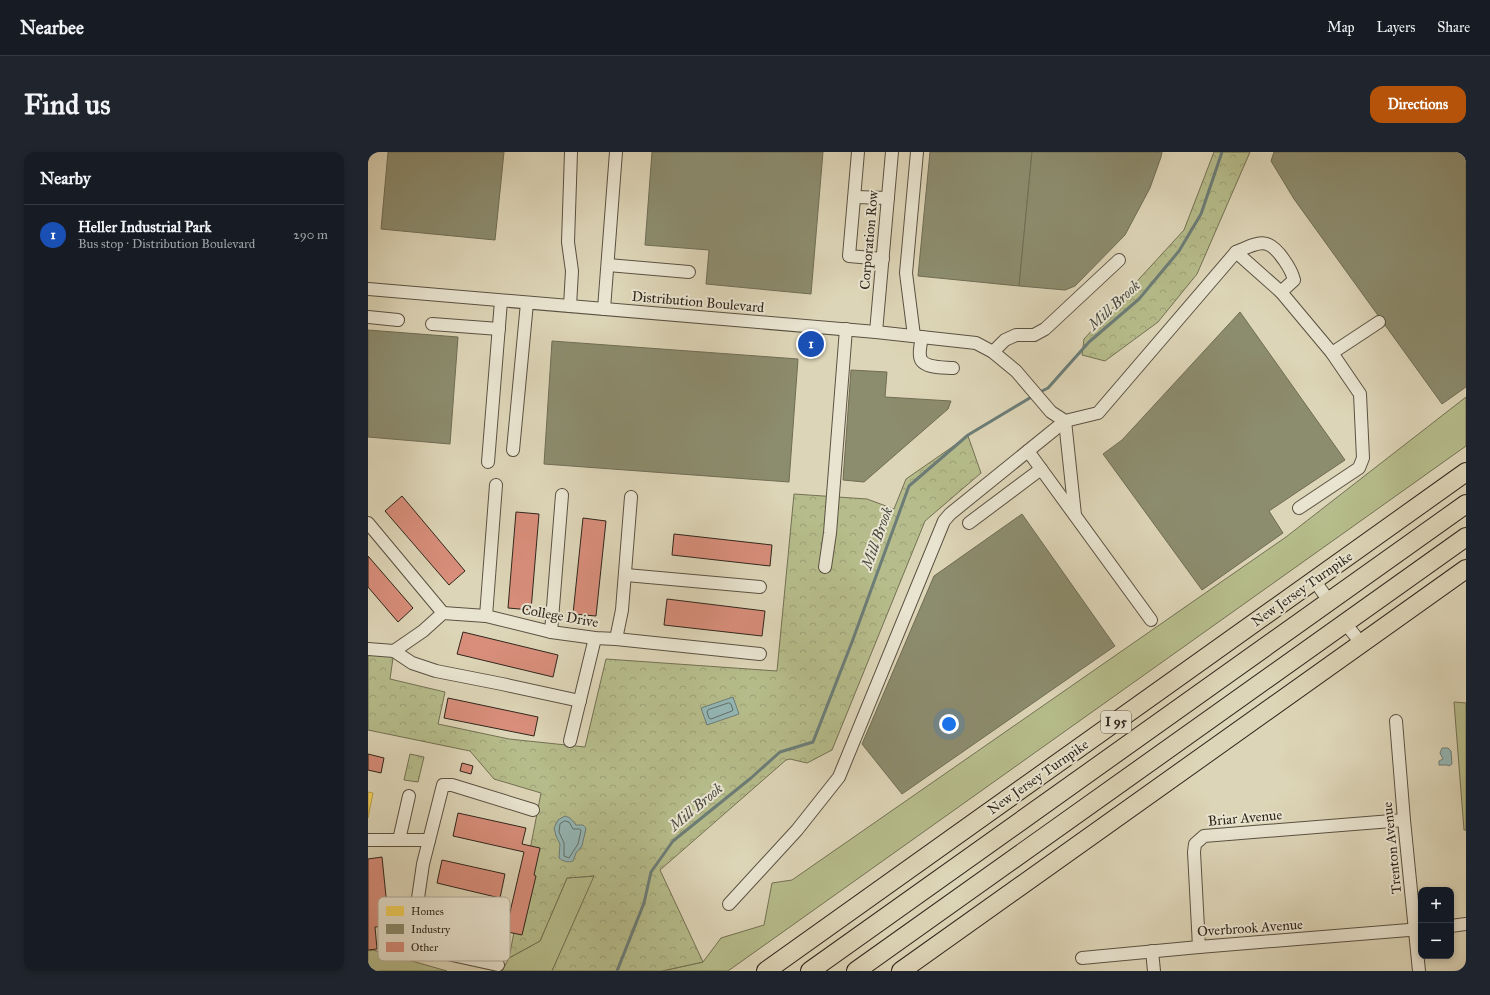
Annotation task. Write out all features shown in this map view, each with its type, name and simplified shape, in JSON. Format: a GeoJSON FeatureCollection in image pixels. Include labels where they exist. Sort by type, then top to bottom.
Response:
{"type":"FeatureCollection","features":[{"type":"Feature","properties":{"kind":"highway","name":"New Jersey Turnpike"},"geometry":{"type":"LineString","coordinates":[[766,971],[1466,472]]}},
{"type":"Feature","properties":{"kind":"highway","name":"New Jersey Turnpike"},"geometry":{"type":"LineString","coordinates":[[810,971],[1466,504]]}},
{"type":"Feature","properties":{"kind":"highway"},"geometry":{"type":"LineString","coordinates":[[856,971],[1466,537]]}},
{"type":"Feature","properties":{"kind":"highway"},"geometry":{"type":"LineString","coordinates":[[901,971],[1466,569]]}},
{"type":"Feature","properties":{"kind":"street"},"geometry":{"type":"LineString","coordinates":[[570,306],[572,271],[568,242],[571,152]]}},
{"type":"Feature","properties":{"kind":"street"},"geometry":{"type":"LineString","coordinates":[[604,309],[616,152]]}},
{"type":"Feature","properties":{"kind":"street"},"geometry":{"type":"LineString","coordinates":[[858,152],[849,256],[883,259]]}},
{"type":"Feature","properties":{"kind":"street","name":"Corporation Row"},"geometry":{"type":"LineString","coordinates":[[876,332],[892,152]]}},
{"type":"Feature","properties":{"kind":"street"},"geometry":{"type":"LineString","coordinates":[[917,152],[906,273],[918,336],[919,357],[922,362],[928,366],[953,368]]}},
{"type":"Feature","properties":{"kind":"street"},"geometry":{"type":"LineString","coordinates":[[855,197],[888,198]]}},
{"type":"Feature","properties":{"kind":"street"},"geometry":{"type":"LineString","coordinates":[[729,904],[798,830],[839,777],[944,521],[955,509],[1065,420],[1098,413],[1236,252],[1257,243],[1269,244],[1278,250],[1293,272],[1294,280],[1281,292]]}},
{"type":"Feature","properties":{"kind":"street"},"geometry":{"type":"LineString","coordinates":[[1236,252],[1281,292],[1332,353],[1360,394],[1363,458],[1359,468],[1299,508]]}},
{"type":"Feature","properties":{"kind":"street"},"geometry":{"type":"LineString","coordinates":[[993,352],[1005,340],[1016,335],[1034,335],[1045,329],[1119,260]]}},
{"type":"Feature","properties":{"kind":"street"},"geometry":{"type":"LineString","coordinates":[[608,265],[689,272]]}},
{"type":"Feature","properties":{"kind":"street","name":"Distribution Boulevard"},"geometry":{"type":"LineString","coordinates":[[368,289],[846,329],[976,342],[993,352],[1016,371],[1051,412],[1065,420]]}},
{"type":"Feature","properties":{"kind":"street"},"geometry":{"type":"LineString","coordinates":[[488,462],[501,301]]}},
{"type":"Feature","properties":{"kind":"street"},"geometry":{"type":"LineString","coordinates":[[513,450],[527,303]]}},
{"type":"Feature","properties":{"kind":"street"},"geometry":{"type":"LineString","coordinates":[[368,317],[398,320]]}},
{"type":"Feature","properties":{"kind":"street"},"geometry":{"type":"LineString","coordinates":[[1332,353],[1379,322]]}},
{"type":"Feature","properties":{"kind":"street"},"geometry":{"type":"LineString","coordinates":[[432,324],[499,329]]}},
{"type":"Feature","properties":{"kind":"street"},"geometry":{"type":"LineString","coordinates":[[825,567],[830,533],[846,329]]}},
{"type":"Feature","properties":{"kind":"street"},"geometry":{"type":"LineString","coordinates":[[1065,420],[1075,516]]}},
{"type":"Feature","properties":{"kind":"street"},"geometry":{"type":"LineString","coordinates":[[1028,451],[1151,620]]}},
{"type":"Feature","properties":{"kind":"street"},"geometry":{"type":"LineString","coordinates":[[969,523],[1041,469]]}},
{"type":"Feature","properties":{"kind":"street"},"geometry":{"type":"LineString","coordinates":[[486,616],[496,485]]}},
{"type":"Feature","properties":{"kind":"street"},"geometry":{"type":"LineString","coordinates":[[551,632],[562,495]]}},
{"type":"Feature","properties":{"kind":"street"},"geometry":{"type":"LineString","coordinates":[[616,639],[622,610],[626,575],[631,498]]}},
{"type":"Feature","properties":{"kind":"street"},"geometry":{"type":"LineString","coordinates":[[368,523],[443,613],[423,631],[394,651]]}},
{"type":"Feature","properties":{"kind":"street"},"geometry":{"type":"LineString","coordinates":[[626,575],[760,587]]}},
{"type":"Feature","properties":{"kind":"street"},"geometry":{"type":"LineString","coordinates":[[1314,580],[1329,601]]}},
{"type":"Feature","properties":{"kind":"street","name":"College Drive"},"geometry":{"type":"LineString","coordinates":[[443,613],[486,616],[551,632],[595,638],[760,654]]}},
{"type":"Feature","properties":{"kind":"street"},"geometry":{"type":"LineString","coordinates":[[1345,623],[1361,643]]}},
{"type":"Feature","properties":{"kind":"street"},"geometry":{"type":"LineString","coordinates":[[570,741],[595,638]]}},
{"type":"Feature","properties":{"kind":"street"},"geometry":{"type":"LineString","coordinates":[[368,649],[394,651],[412,663],[436,671],[580,701]]}},
{"type":"Feature","properties":{"kind":"street","name":"Trenton Avenue"},"geometry":{"type":"LineString","coordinates":[[1396,721],[1404,820],[1418,930]]}},
{"type":"Feature","properties":{"kind":"street"},"geometry":{"type":"LineString","coordinates":[[418,897],[423,864],[443,785],[452,785],[533,810]]}},
{"type":"Feature","properties":{"kind":"street"},"geometry":{"type":"LineString","coordinates":[[399,840],[409,796]]}},
{"type":"Feature","properties":{"kind":"street","name":"Briar Avenue"},"geometry":{"type":"LineString","coordinates":[[1199,947],[1194,852],[1195,844],[1204,836],[1404,820]]}},
{"type":"Feature","properties":{"kind":"street"},"geometry":{"type":"LineString","coordinates":[[368,840],[429,840]]}},
{"type":"Feature","properties":{"kind":"street"},"geometry":{"type":"LineString","coordinates":[[1454,926],[1466,924]]}},
{"type":"Feature","properties":{"kind":"street","name":"Overbrook Avenue"},"geometry":{"type":"LineString","coordinates":[[1082,958],[1199,947],[1418,930]]}},
{"type":"Feature","properties":{"kind":"street"},"geometry":{"type":"LineString","coordinates":[[1152,951],[1154,971]]}},
{"type":"Feature","properties":{"kind":"street","name":"Trenton Avenue"},"geometry":{"type":"LineString","coordinates":[[1419,959],[1419,971]]}},
{"type":"Feature","properties":{"kind":"street"},"geometry":{"type":"LineString","coordinates":[[480,961],[498,965]]}},
{"type":"Feature","properties":{"kind":"green space"},"geometry":{"type":"Polygon","coordinates":[[[1214,152],[1250,152],[1197,274],[1158,322],[1105,361],[1082,355],[1084,339],[1184,230],[1214,152]]]}},
{"type":"Feature","properties":{"kind":"green space"},"geometry":{"type":"Polygon","coordinates":[[[1466,397],[1466,446],[728,971],[662,971],[703,962],[721,938],[764,925],[772,883],[792,880],[1286,537],[1466,397]]]}},
{"type":"Feature","properties":{"kind":"green space"},"geometry":{"type":"Polygon","coordinates":[[[968,436],[981,473],[925,521],[832,750],[807,763],[790,759],[786,760],[660,870],[703,962],[662,971],[552,971],[594,876],[567,878],[540,941],[510,957],[541,793],[494,779],[470,751],[368,730],[368,648],[394,651],[390,679],[445,692],[438,724],[509,739],[585,747],[606,659],[777,671],[794,494],[867,499],[894,509],[906,479],[968,436]]]}},
{"type":"Feature","properties":{"kind":"green space"},"geometry":{"type":"Polygon","coordinates":[[[1454,702],[1466,703],[1466,830],[1464,830],[1454,702]]]}},
{"type":"Feature","properties":{"kind":"green space"},"geometry":{"type":"Polygon","coordinates":[[[410,754],[424,757],[418,782],[404,780],[410,754]]]}},
{"type":"Feature","properties":{"kind":"green space"},"geometry":{"type":"Polygon","coordinates":[[[595,876],[552,971],[502,971],[507,961],[510,961],[510,957],[540,941],[567,878],[595,876]]]}},
{"type":"Feature","properties":{"kind":"green space"},"geometry":{"type":"Polygon","coordinates":[[[373,950],[378,951],[378,961],[412,961],[447,971],[368,971],[368,951],[373,950]]]}},
{"type":"Feature","properties":{"kind":"water"},"geometry":{"type":"Polygon","coordinates":[[[733,697],[739,714],[707,725],[701,708],[733,697]]]}},
{"type":"Feature","properties":{"kind":"water"},"geometry":{"type":"Polygon","coordinates":[[[1442,748],[1448,748],[1451,751],[1452,764],[1449,766],[1439,765],[1439,761],[1443,759],[1440,753],[1442,748]]]}},
{"type":"Feature","properties":{"kind":"water"},"geometry":{"type":"Polygon","coordinates":[[[565,816],[570,818],[576,825],[583,825],[586,828],[582,846],[576,853],[573,861],[570,862],[559,858],[560,844],[554,828],[558,820],[565,816]]]}},
{"type":"Feature","properties":{"kind":"building: Homes"},"geometry":{"type":"Polygon","coordinates":[[[368,792],[373,793],[368,818],[368,792]]]}},
{"type":"Feature","properties":{"kind":"building: Industry"},"geometry":{"type":"Polygon","coordinates":[[[388,152],[504,152],[495,240],[381,229],[388,152]]]}},
{"type":"Feature","properties":{"kind":"building: Industry"},"geometry":{"type":"Polygon","coordinates":[[[652,152],[823,152],[811,294],[706,284],[709,250],[645,245],[652,152]]]}},
{"type":"Feature","properties":{"kind":"building: Industry"},"geometry":{"type":"Polygon","coordinates":[[[930,152],[1032,152],[1019,286],[918,276],[930,152]]]}},
{"type":"Feature","properties":{"kind":"building: Industry"},"geometry":{"type":"Polygon","coordinates":[[[1032,152],[1162,152],[1150,188],[1125,235],[1075,286],[1065,290],[1019,286],[1032,152]]]}},
{"type":"Feature","properties":{"kind":"building: Industry"},"geometry":{"type":"Polygon","coordinates":[[[1274,152],[1466,152],[1466,387],[1442,404],[1294,199],[1271,161],[1274,152]]]}},
{"type":"Feature","properties":{"kind":"building: Industry"},"geometry":{"type":"Polygon","coordinates":[[[1240,312],[1345,460],[1269,511],[1283,533],[1202,590],[1103,454],[1122,440],[1240,312]]]}},
{"type":"Feature","properties":{"kind":"building: Industry"},"geometry":{"type":"Polygon","coordinates":[[[368,330],[458,337],[450,444],[368,437],[368,330]]]}},
{"type":"Feature","properties":{"kind":"building: Industry"},"geometry":{"type":"Polygon","coordinates":[[[552,341],[798,359],[789,482],[544,464],[552,341]]]}},
{"type":"Feature","properties":{"kind":"building: Industry"},"geometry":{"type":"Polygon","coordinates":[[[851,370],[887,372],[885,397],[951,401],[948,409],[864,482],[843,480],[851,370]]]}},
{"type":"Feature","properties":{"kind":"building: Industry"},"geometry":{"type":"Polygon","coordinates":[[[1022,514],[1115,646],[902,794],[862,744],[934,576],[1022,514]]]}},
{"type":"Feature","properties":{"kind":"building: Other"},"geometry":{"type":"Polygon","coordinates":[[[402,496],[465,571],[449,585],[385,511],[402,496]]]}},
{"type":"Feature","properties":{"kind":"building: Other"},"geometry":{"type":"Polygon","coordinates":[[[516,512],[539,514],[531,610],[508,608],[516,512]]]}},
{"type":"Feature","properties":{"kind":"building: Other"},"geometry":{"type":"Polygon","coordinates":[[[583,518],[606,521],[596,616],[573,614],[583,518]]]}},
{"type":"Feature","properties":{"kind":"building: Other"},"geometry":{"type":"Polygon","coordinates":[[[674,534],[772,545],[770,566],[672,555],[674,534]]]}},
{"type":"Feature","properties":{"kind":"building: Other"},"geometry":{"type":"Polygon","coordinates":[[[368,556],[413,608],[398,622],[368,587],[368,556]]]}},
{"type":"Feature","properties":{"kind":"building: Other"},"geometry":{"type":"Polygon","coordinates":[[[667,599],[765,611],[762,636],[664,625],[667,599]]]}},
{"type":"Feature","properties":{"kind":"building: Other"},"geometry":{"type":"Polygon","coordinates":[[[463,632],[558,655],[553,677],[457,654],[463,632]]]}},
{"type":"Feature","properties":{"kind":"building: Other"},"geometry":{"type":"Polygon","coordinates":[[[448,698],[538,717],[534,736],[444,718],[448,698]]]}},
{"type":"Feature","properties":{"kind":"building: Other"},"geometry":{"type":"Polygon","coordinates":[[[368,754],[384,758],[381,773],[368,770],[368,754]]]}},
{"type":"Feature","properties":{"kind":"building: Other"},"geometry":{"type":"Polygon","coordinates":[[[462,763],[473,766],[471,774],[460,771],[462,763]]]}},
{"type":"Feature","properties":{"kind":"building: Other"},"geometry":{"type":"Polygon","coordinates":[[[458,813],[526,828],[522,844],[540,848],[534,875],[536,876],[522,935],[510,932],[510,912],[524,852],[453,836],[458,813]]]}},
{"type":"Feature","properties":{"kind":"building: Other"},"geometry":{"type":"Polygon","coordinates":[[[382,857],[386,897],[378,897],[378,927],[375,927],[377,949],[368,950],[368,859],[382,857]]]}},
{"type":"Feature","properties":{"kind":"building: Other"},"geometry":{"type":"Polygon","coordinates":[[[442,860],[505,874],[500,897],[437,883],[442,860]]]}},
{"type":"Feature","properties":{"kind":"waterway","name":"Mill Brook"},"geometry":{"type":"LineString","coordinates":[[1038,393],[1048,388],[1089,342],[1139,299],[1179,251],[1201,214],[1222,152]]}},
{"type":"Feature","properties":{"kind":"waterway","name":"Mill Brook"},"geometry":{"type":"LineString","coordinates":[[617,971],[644,903],[651,872],[673,841],[751,778],[780,752],[813,742],[852,642],[909,486],[968,435],[1033,396]]}},
{"type":"Feature","properties":{"kind":"place","name":"Heller Industrial Park"},"geometry":{"type":"Point","coordinates":[811,344]}}]}
